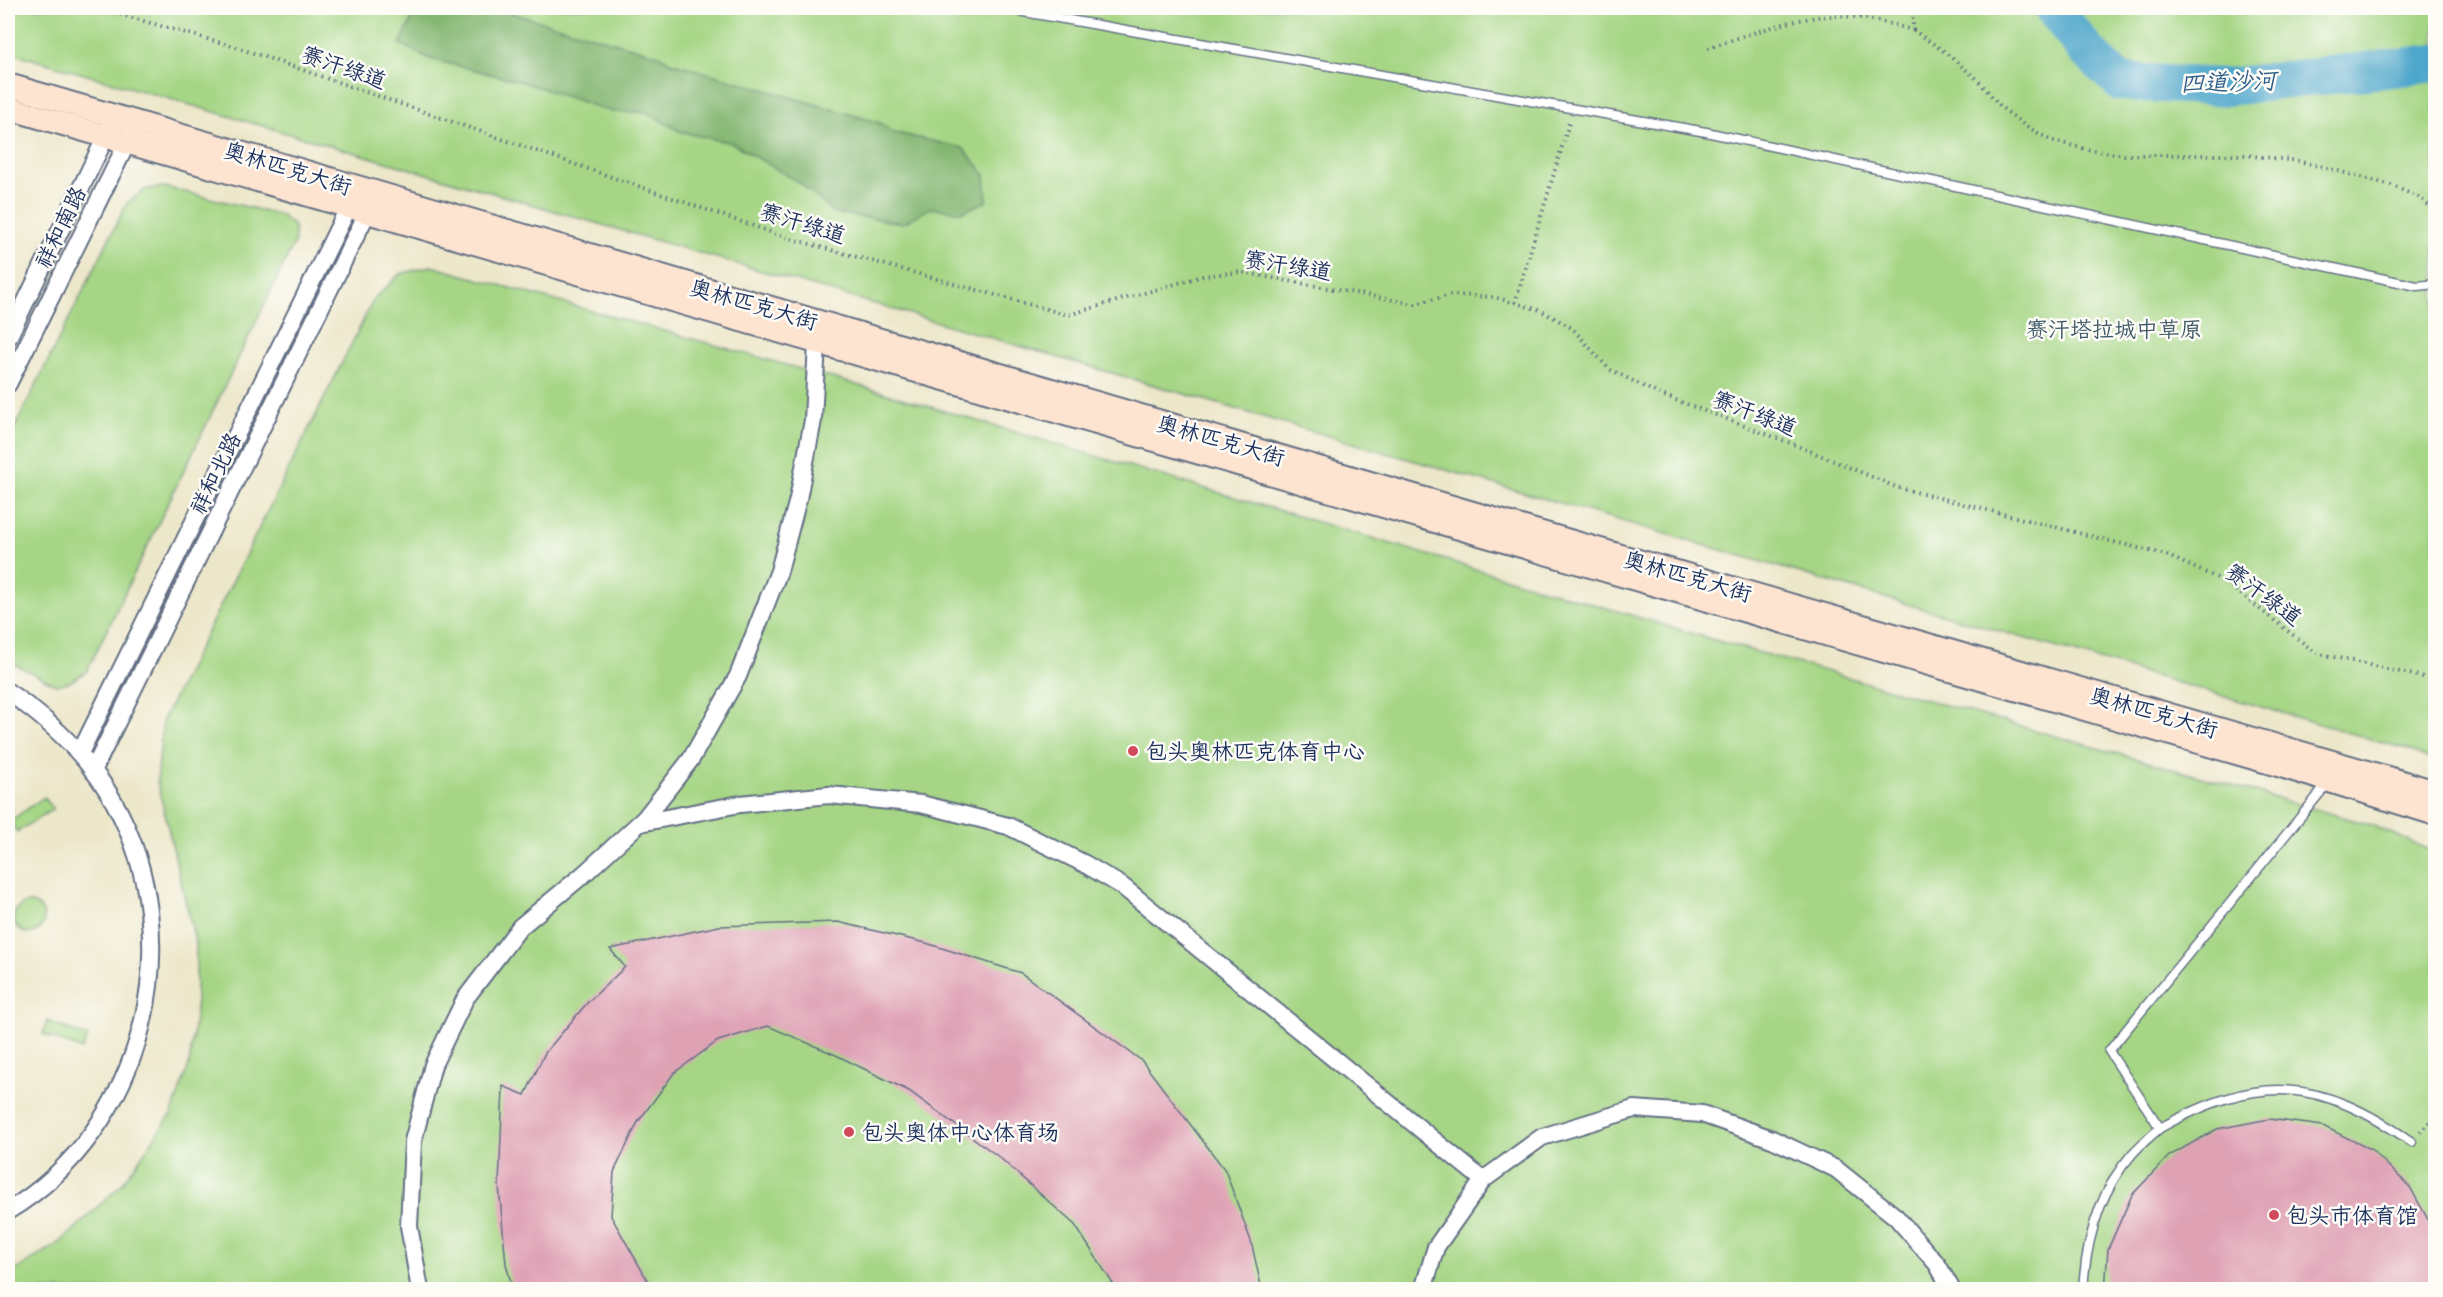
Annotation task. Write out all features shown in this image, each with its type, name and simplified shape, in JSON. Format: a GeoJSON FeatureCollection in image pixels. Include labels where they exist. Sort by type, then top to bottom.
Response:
{"type":"FeatureCollection","features":[{"type":"Feature","properties":{"kind":"main road","name":"奥林匹克大街"},"geometry":{"type":"LineString","coordinates":[[8,85],[122,130]]}},
{"type":"Feature","properties":{"kind":"main road","name":"奥林匹克大街"},"geometry":{"type":"LineString","coordinates":[[8,108],[122,130],[2436,792]]}},
{"type":"Feature","properties":{"kind":"main road","name":"奥林匹克大街"},"geometry":{"type":"LineString","coordinates":[[363,200],[817,343],[2330,781],[2436,814]]}},
{"type":"Feature","properties":{"kind":"street","name":"祥和南路"},"geometry":{"type":"LineString","coordinates":[[8,338],[122,130]]}},
{"type":"Feature","properties":{"kind":"street","name":"祥和南路"},"geometry":{"type":"LineString","coordinates":[[8,384],[122,130]]}},
{"type":"Feature","properties":{"kind":"street","name":"祥和北路"},"geometry":{"type":"LineString","coordinates":[[80,753],[363,200]]}},
{"type":"Feature","properties":{"kind":"street","name":"祥和北路"},"geometry":{"type":"LineString","coordinates":[[93,771],[363,200]]}},
{"type":"Feature","properties":{"kind":"street"},"geometry":{"type":"LineString","coordinates":[[420,1290],[409,1226],[413,1141],[434,1065],[465,999],[520,927],[640,823],[691,759],[738,676],[779,571],[798,499],[813,420],[817,343]]}},
{"type":"Feature","properties":{"kind":"street"},"geometry":{"type":"LineString","coordinates":[[8,692],[56,728],[80,753],[114,802],[128,831],[146,890],[152,955],[145,1019],[123,1081],[108,1110],[90,1136],[45,1184],[8,1211]]}},
{"type":"Feature","properties":{"kind":"street"},"geometry":{"type":"LineString","coordinates":[[640,823],[740,804],[829,795],[921,804],[1008,826],[1085,864],[1122,886],[1483,1180]]}},
{"type":"Feature","properties":{"kind":"street"},"geometry":{"type":"LineString","coordinates":[[1423,1290],[1436,1246],[1483,1180],[1542,1137],[1634,1109],[1702,1114],[1772,1139],[1836,1169],[1896,1217],[1937,1264],[1952,1290]]}},
{"type":"Feature","properties":{"kind":"lane"},"geometry":{"type":"LineString","coordinates":[[1001,8],[1706,132],[2417,286],[2436,284]]}},
{"type":"Feature","properties":{"kind":"lane"},"geometry":{"type":"LineString","coordinates":[[2160,1128],[2109,1050],[2330,781]]}},
{"type":"Feature","properties":{"kind":"lane"},"geometry":{"type":"LineString","coordinates":[[2083,1290],[2085,1255],[2096,1218],[2112,1183],[2133,1154],[2160,1128],[2192,1110],[2229,1096],[2268,1090],[2301,1091],[2342,1102],[2380,1120],[2412,1142]]}},
{"type":"Feature","properties":{"kind":"path","name":"赛汗绿道"},"geometry":{"type":"LineString","coordinates":[[97,8],[236,46],[788,238],[1068,315],[1203,276],[1240,272],[1415,304],[1450,295],[1494,297],[1540,310],[1572,328],[1609,369],[1657,393],[1793,444],[1896,487],[2166,555],[2224,581],[2316,652],[2436,680]]}},
{"type":"Feature","properties":{"kind":"path"},"geometry":{"type":"LineString","coordinates":[[1913,8],[1913,30]]}},
{"type":"Feature","properties":{"kind":"path"},"geometry":{"type":"LineString","coordinates":[[1708,48],[1748,35],[1832,15],[1870,19],[1913,30],[1945,52],[1978,80],[2001,108],[2050,140],[2085,149],[2124,155],[2246,154],[2300,162],[2391,184],[2418,197],[2436,211]]}},
{"type":"Feature","properties":{"kind":"path"},"geometry":{"type":"LineString","coordinates":[[1515,303],[1574,108]]}},
{"type":"Feature","properties":{"kind":"green space","name":"赛汗塔拉城中草原"},"geometry":{"type":"Polygon","coordinates":[[[8,8],[2435,8],[2435,761],[2409,750],[8,52],[8,8]]]}},
{"type":"Feature","properties":{"kind":"green space"},"geometry":{"type":"Polygon","coordinates":[[[417,8],[494,8],[659,55],[670,62],[880,123],[892,132],[963,148],[985,174],[987,201],[962,212],[930,208],[904,223],[834,213],[800,183],[732,143],[681,132],[646,112],[612,112],[523,82],[430,59],[400,44],[417,8]]]}},
{"type":"Feature","properties":{"kind":"green space"},"geometry":{"type":"Polygon","coordinates":[[[164,187],[280,215],[294,226],[295,241],[87,671],[70,682],[56,685],[8,661],[8,441],[127,203],[146,189],[164,187]]]}},
{"type":"Feature","properties":{"kind":"green space","name":"包头奥林匹克体育中心"},"geometry":{"type":"Polygon","coordinates":[[[431,266],[847,382],[1711,639],[2371,825],[2435,852],[2435,1289],[8,1290],[8,1275],[61,1242],[122,1184],[172,1113],[189,1065],[196,1010],[196,945],[157,781],[163,720],[374,299],[400,274],[431,266]]]}},
{"type":"Feature","properties":{"kind":"green space"},"geometry":{"type":"Polygon","coordinates":[[[44,797],[53,809],[17,832],[9,822],[44,797]]]}},
{"type":"Feature","properties":{"kind":"green space"},"geometry":{"type":"Polygon","coordinates":[[[29,903],[40,907],[44,918],[40,929],[29,933],[18,929],[14,918],[18,907],[29,903]]]}},
{"type":"Feature","properties":{"kind":"green space"},"geometry":{"type":"Polygon","coordinates":[[[47,1021],[88,1037],[82,1050],[43,1034],[47,1021]]]}},
{"type":"Feature","properties":{"kind":"building"},"geometry":{"type":"Polygon","coordinates":[[[838,922],[926,943],[1021,973],[1142,1061],[1225,1170],[1251,1241],[1262,1290],[1117,1290],[1075,1225],[999,1157],[909,1091],[836,1055],[768,1026],[718,1041],[674,1073],[638,1122],[614,1172],[611,1216],[653,1290],[513,1290],[506,1264],[499,1186],[503,1086],[525,1095],[545,1053],[587,1003],[625,967],[610,949],[719,926],[838,922]]]}},
{"type":"Feature","properties":{"kind":"building","name":"包头市体育馆"},"geometry":{"type":"Polygon","coordinates":[[[2269,1119],[2323,1126],[2372,1150],[2410,1187],[2436,1234],[2436,1290],[2105,1290],[2108,1249],[2132,1195],[2169,1156],[2217,1129],[2269,1119]]]}},
{"type":"Feature","properties":{"kind":"waterway","name":"四道沙河"},"geometry":{"type":"LineString","coordinates":[[2053,8],[2087,51],[2120,82],[2227,87],[2436,63]]}},
{"type":"Feature","properties":{"kind":"place","name":"包头奥林匹克体育中心"},"geometry":{"type":"Point","coordinates":[1133,751]}},
{"type":"Feature","properties":{"kind":"place","name":"包头奥体中心体育场"},"geometry":{"type":"Point","coordinates":[849,1132]}},
{"type":"Feature","properties":{"kind":"place","name":"包头市体育馆"},"geometry":{"type":"Point","coordinates":[2274,1215]}}]}
